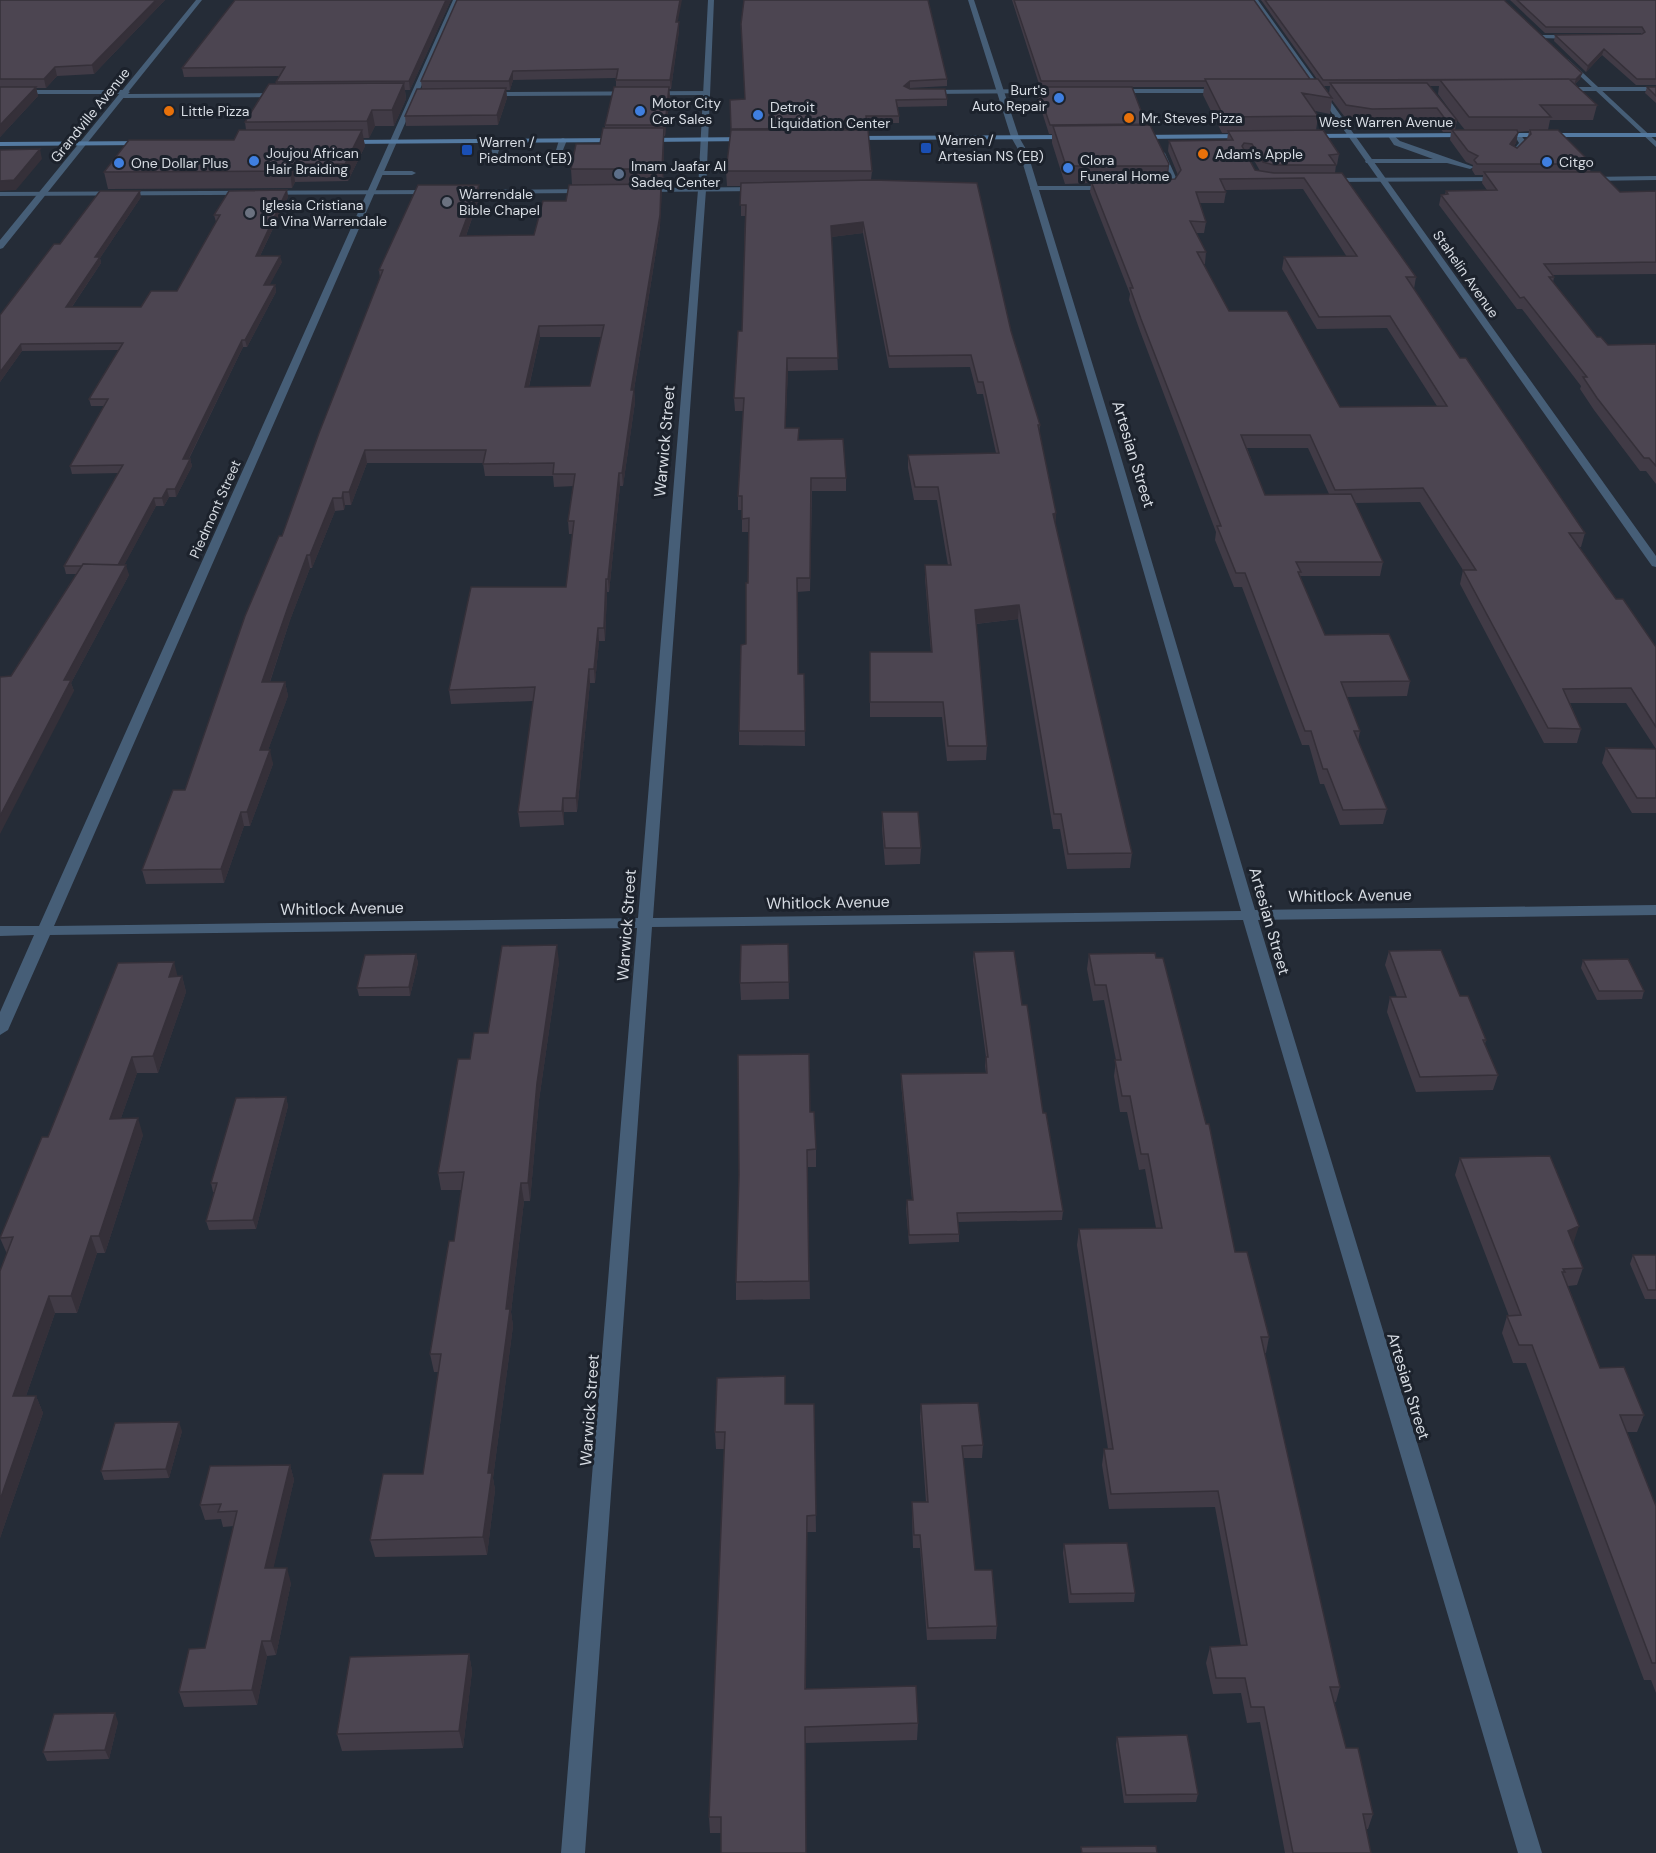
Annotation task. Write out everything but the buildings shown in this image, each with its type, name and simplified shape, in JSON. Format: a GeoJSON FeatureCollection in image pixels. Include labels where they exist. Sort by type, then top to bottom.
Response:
{"type":"FeatureCollection","features":[{"type":"Feature","properties":{"kind":"main road","name":"West Warren Avenue"},"geometry":{"type":"LineString","coordinates":[[1294,136],[1392,136],[1459,132],[1516,135],[1656,135]]}},
{"type":"Feature","properties":{"kind":"main road"},"geometry":{"type":"LineString","coordinates":[[1124,137],[1259,136]]}},
{"type":"Feature","properties":{"kind":"main road"},"geometry":{"type":"LineString","coordinates":[[836,138],[1084,137]]}},
{"type":"Feature","properties":{"kind":"main road"},"geometry":{"type":"LineString","coordinates":[[335,142],[759,139]]}},
{"type":"Feature","properties":{"kind":"main road"},"geometry":{"type":"LineString","coordinates":[[0,144],[156,143]]}},
{"type":"Feature","properties":{"kind":"street","name":"Grandville Avenue"},"geometry":{"type":"LineString","coordinates":[[0,246],[85,144],[199,0]]}},
{"type":"Feature","properties":{"kind":"street","name":"Piedmont Street"},"geometry":{"type":"LineString","coordinates":[[0,1030],[373,192],[456,0]]}},
{"type":"Feature","properties":{"kind":"street","name":"Warwick Street"},"geometry":{"type":"LineString","coordinates":[[573,1853],[702,190],[711,0]]}},
{"type":"Feature","properties":{"kind":"street","name":"Artesian Street"},"geometry":{"type":"LineString","coordinates":[[971,0],[1015,137],[1023,151],[1126,492],[1249,914],[1530,1853]]}},
{"type":"Feature","properties":{"kind":"street","name":"Stahelin Avenue"},"geometry":{"type":"LineString","coordinates":[[1254,0],[1656,564]]}},
{"type":"Feature","properties":{"kind":"street"},"geometry":{"type":"LineString","coordinates":[[1534,29],[1550,44]]}},
{"type":"Feature","properties":{"kind":"street"},"geometry":{"type":"LineString","coordinates":[[1542,37],[1581,37]]}},
{"type":"Feature","properties":{"kind":"street"},"geometry":{"type":"LineString","coordinates":[[1557,52],[1656,145]]}},
{"type":"Feature","properties":{"kind":"street"},"geometry":{"type":"LineString","coordinates":[[1554,89],[1656,89]]}},
{"type":"Feature","properties":{"kind":"street"},"geometry":{"type":"LineString","coordinates":[[1100,91],[1228,90]]}},
{"type":"Feature","properties":{"kind":"street"},"geometry":{"type":"LineString","coordinates":[[921,92],[1064,91]]}},
{"type":"Feature","properties":{"kind":"street"},"geometry":{"type":"LineString","coordinates":[[0,92],[287,95]]}},
{"type":"Feature","properties":{"kind":"street"},"geometry":{"type":"LineString","coordinates":[[482,94],[706,93]]}},
{"type":"Feature","properties":{"kind":"street"},"geometry":{"type":"LineString","coordinates":[[1514,154],[1523,143],[1516,135]]}},
{"type":"Feature","properties":{"kind":"street"},"geometry":{"type":"LineString","coordinates":[[1392,136],[1397,143],[1447,161]]}},
{"type":"Feature","properties":{"kind":"street"},"geometry":{"type":"LineString","coordinates":[[1150,189],[1169,187],[1174,182],[1155,137]]}},
{"type":"Feature","properties":{"kind":"street"},"geometry":{"type":"LineString","coordinates":[[557,155],[563,140]]}},
{"type":"Feature","properties":{"kind":"street"},"geometry":{"type":"LineString","coordinates":[[493,156],[498,141]]}},
{"type":"Feature","properties":{"kind":"street"},"geometry":{"type":"LineString","coordinates":[[1369,161],[1465,163],[1472,179]]}},
{"type":"Feature","properties":{"kind":"street"},"geometry":{"type":"LineString","coordinates":[[381,173],[412,173]]}},
{"type":"Feature","properties":{"kind":"street"},"geometry":{"type":"LineString","coordinates":[[1576,179],[1656,178]]}},
{"type":"Feature","properties":{"kind":"street"},"geometry":{"type":"LineString","coordinates":[[1313,180],[1507,179]]}},
{"type":"Feature","properties":{"kind":"street"},"geometry":{"type":"LineString","coordinates":[[1034,188],[1117,188]]}},
{"type":"Feature","properties":{"kind":"street"},"geometry":{"type":"LineString","coordinates":[[635,190],[772,189]]}},
{"type":"Feature","properties":{"kind":"street"},"geometry":{"type":"LineString","coordinates":[[0,194],[601,191]]}},
{"type":"Feature","properties":{"kind":"street","name":"Whitlock Avenue"},"geometry":{"type":"LineString","coordinates":[[0,931],[1656,910]]}},
{"type":"Feature","properties":{"kind":"place","name":"Burt's Auto Repair"},"geometry":{"type":"Point","coordinates":[1059,98]}},
{"type":"Feature","properties":{"kind":"place","name":"Little Pizza"},"geometry":{"type":"Point","coordinates":[169,111]}},
{"type":"Feature","properties":{"kind":"place","name":"Motor City Car Sales"},"geometry":{"type":"Point","coordinates":[640,111]}},
{"type":"Feature","properties":{"kind":"place","name":"Detroit Liquidation Center"},"geometry":{"type":"Point","coordinates":[758,115]}},
{"type":"Feature","properties":{"kind":"place","name":"Mr. Steves Pizza"},"geometry":{"type":"Point","coordinates":[1129,118]}},
{"type":"Feature","properties":{"kind":"place","name":"Warren / Artesian NS (EB)"},"geometry":{"type":"Point","coordinates":[926,148]}},
{"type":"Feature","properties":{"kind":"place","name":"Warren / Piedmont (EB)"},"geometry":{"type":"Point","coordinates":[467,150]}},
{"type":"Feature","properties":{"kind":"place","name":"Adam's Apple"},"geometry":{"type":"Point","coordinates":[1203,154]}},
{"type":"Feature","properties":{"kind":"place","name":"Joujou African Hair Braiding"},"geometry":{"type":"Point","coordinates":[254,161]}},
{"type":"Feature","properties":{"kind":"place","name":"Citgo"},"geometry":{"type":"Point","coordinates":[1547,162]}},
{"type":"Feature","properties":{"kind":"place","name":"One Dollar Plus"},"geometry":{"type":"Point","coordinates":[119,163]}},
{"type":"Feature","properties":{"kind":"place","name":"Clora Funeral Home"},"geometry":{"type":"Point","coordinates":[1068,168]}},
{"type":"Feature","properties":{"kind":"place","name":"Imam Jaafar Al Sadeq Center"},"geometry":{"type":"Point","coordinates":[619,174]}},
{"type":"Feature","properties":{"kind":"place","name":"Warrendale Bible Chapel"},"geometry":{"type":"Point","coordinates":[447,202]}},
{"type":"Feature","properties":{"kind":"place","name":"Iglesia Cristiana La Vina Warrendale"},"geometry":{"type":"Point","coordinates":[250,213]}}]}
